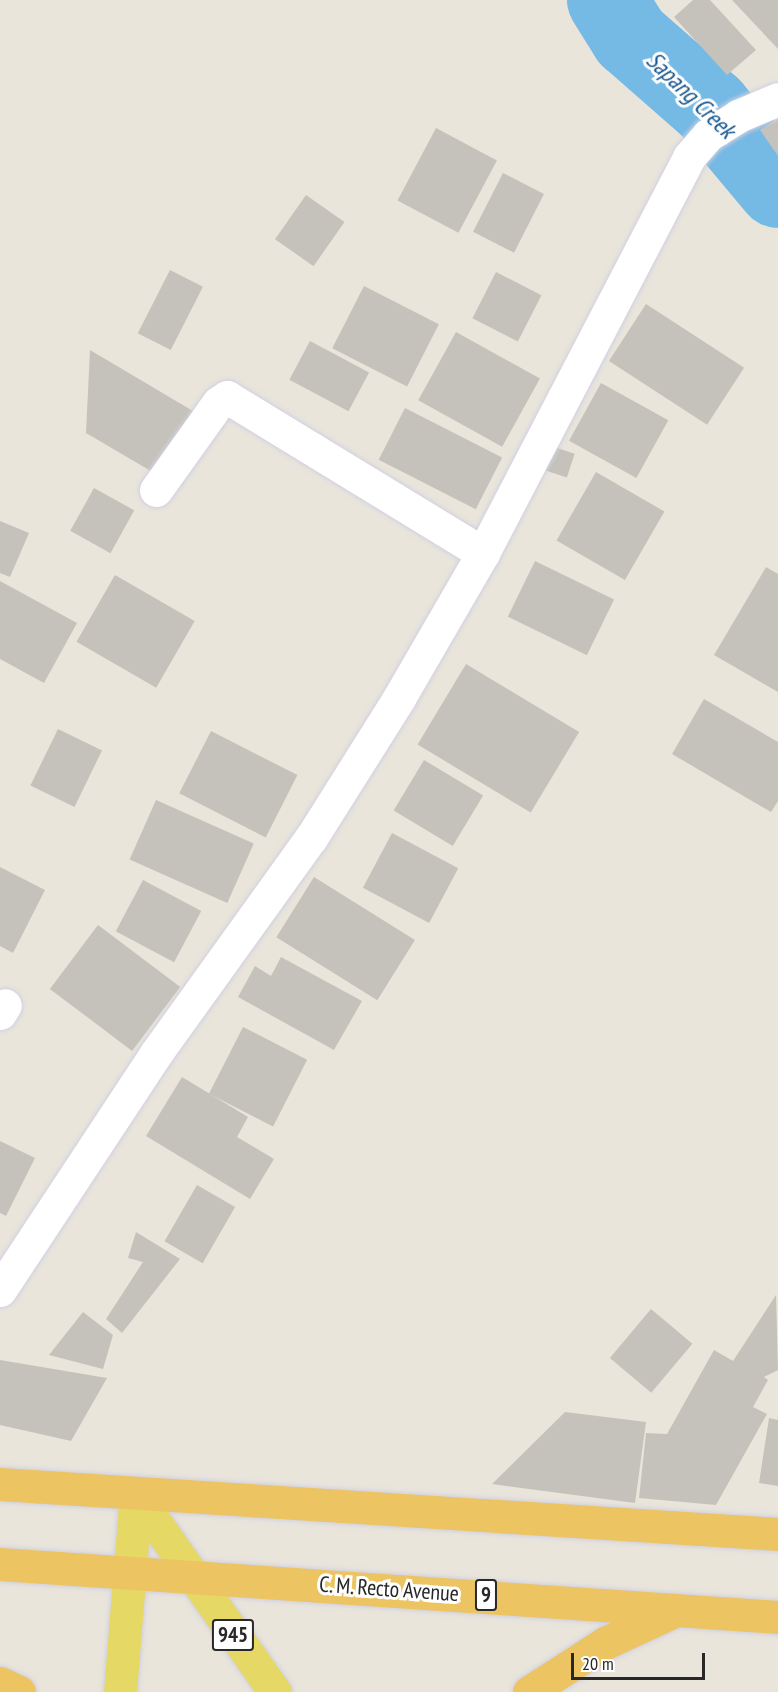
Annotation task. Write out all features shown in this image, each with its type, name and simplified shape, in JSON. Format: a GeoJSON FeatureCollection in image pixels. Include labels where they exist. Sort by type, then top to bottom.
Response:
{"type":"FeatureCollection","features":[{"type":"Feature","properties":{"kind":"highway"},"geometry":{"type":"LineString","coordinates":[[0,1484],[136,1495],[778,1534]]}},
{"type":"Feature","properties":{"kind":"highway","name":"C. M. Recto Avenue"},"geometry":{"type":"LineString","coordinates":[[0,1564],[679,1608],[778,1617]]}},
{"type":"Feature","properties":{"kind":"highway"},"geometry":{"type":"LineString","coordinates":[[529,1692],[605,1643],[679,1608]]}},
{"type":"Feature","properties":{"kind":"highway"},"geometry":{"type":"LineString","coordinates":[[0,1683],[19,1692]]}},
{"type":"Feature","properties":{"kind":"main road"},"geometry":{"type":"LineString","coordinates":[[120,1692],[119,1666],[131,1572],[136,1495]]}},
{"type":"Feature","properties":{"kind":"main road","name":"945"},"geometry":{"type":"LineString","coordinates":[[136,1495],[275,1692]]}},
{"type":"Feature","properties":{"kind":"street"},"geometry":{"type":"LineString","coordinates":[[0,1290],[157,1052],[311,838],[483,552],[689,157],[708,135],[738,116],[778,99]]}},
{"type":"Feature","properties":{"kind":"street"},"geometry":{"type":"LineString","coordinates":[[156,490],[218,403],[227,397],[483,552]]}},
{"type":"Feature","properties":{"kind":"building"},"geometry":{"type":"Polygon","coordinates":[[[693,0],[710,0],[756,50],[727,75],[674,17],[693,0]]]}},
{"type":"Feature","properties":{"kind":"building"},"geometry":{"type":"Polygon","coordinates":[[[732,0],[778,0],[778,49],[732,0]]]}},
{"type":"Feature","properties":{"kind":"building"},"geometry":{"type":"Polygon","coordinates":[[[778,118],[778,156],[760,130],[778,118]]]}},
{"type":"Feature","properties":{"kind":"building"},"geometry":{"type":"Polygon","coordinates":[[[436,128],[497,160],[458,233],[398,200],[436,128]]]}},
{"type":"Feature","properties":{"kind":"building"},"geometry":{"type":"Polygon","coordinates":[[[503,173],[544,194],[514,253],[473,232],[503,173]]]}},
{"type":"Feature","properties":{"kind":"building"},"geometry":{"type":"Polygon","coordinates":[[[306,195],[345,222],[314,266],[275,239],[306,195]]]}},
{"type":"Feature","properties":{"kind":"building"},"geometry":{"type":"Polygon","coordinates":[[[170,270],[203,287],[171,350],[138,333],[170,270]]]}},
{"type":"Feature","properties":{"kind":"building"},"geometry":{"type":"Polygon","coordinates":[[[496,272],[541,295],[518,341],[472,318],[496,272]]]}},
{"type":"Feature","properties":{"kind":"building"},"geometry":{"type":"Polygon","coordinates":[[[364,286],[439,324],[407,387],[332,348],[364,286]]]}},
{"type":"Feature","properties":{"kind":"building"},"geometry":{"type":"Polygon","coordinates":[[[646,304],[744,368],[707,425],[609,361],[646,304]]]}},
{"type":"Feature","properties":{"kind":"building"},"geometry":{"type":"Polygon","coordinates":[[[456,332],[540,379],[502,447],[418,400],[456,332]]]}},
{"type":"Feature","properties":{"kind":"building"},"geometry":{"type":"Polygon","coordinates":[[[310,341],[369,372],[349,411],[289,380],[310,341]]]}},
{"type":"Feature","properties":{"kind":"building"},"geometry":{"type":"Polygon","coordinates":[[[90,350],[198,414],[161,477],[86,433],[90,350]]]}},
{"type":"Feature","properties":{"kind":"building"},"geometry":{"type":"Polygon","coordinates":[[[601,383],[668,420],[636,478],[569,441],[601,383]]]}},
{"type":"Feature","properties":{"kind":"building"},"geometry":{"type":"Polygon","coordinates":[[[405,408],[502,457],[476,509],[379,460],[405,408]]]}},
{"type":"Feature","properties":{"kind":"building"},"geometry":{"type":"Polygon","coordinates":[[[548,445],[575,454],[567,477],[540,469],[548,445]]]}},
{"type":"Feature","properties":{"kind":"building"},"geometry":{"type":"Polygon","coordinates":[[[596,472],[664,511],[625,580],[556,540],[596,472]]]}},
{"type":"Feature","properties":{"kind":"building"},"geometry":{"type":"Polygon","coordinates":[[[94,488],[134,510],[110,553],[70,531],[94,488]]]}},
{"type":"Feature","properties":{"kind":"building"},"geometry":{"type":"Polygon","coordinates":[[[0,521],[29,533],[10,577],[0,573],[0,521]]]}},
{"type":"Feature","properties":{"kind":"building"},"geometry":{"type":"Polygon","coordinates":[[[535,561],[614,600],[587,655],[508,617],[535,561]]]}},
{"type":"Feature","properties":{"kind":"building"},"geometry":{"type":"Polygon","coordinates":[[[766,567],[778,574],[778,692],[714,655],[766,567]]]}},
{"type":"Feature","properties":{"kind":"building"},"geometry":{"type":"Polygon","coordinates":[[[115,575],[195,621],[156,688],[76,642],[115,575]]]}},
{"type":"Feature","properties":{"kind":"building"},"geometry":{"type":"Polygon","coordinates":[[[0,581],[77,623],[44,683],[0,659],[0,581]]]}},
{"type":"Feature","properties":{"kind":"building"},"geometry":{"type":"Polygon","coordinates":[[[466,664],[579,732],[531,813],[418,745],[466,664]]]}},
{"type":"Feature","properties":{"kind":"building"},"geometry":{"type":"Polygon","coordinates":[[[704,699],[778,742],[778,801],[771,812],[672,754],[704,699]]]}},
{"type":"Feature","properties":{"kind":"building"},"geometry":{"type":"Polygon","coordinates":[[[58,729],[102,750],[74,807],[30,786],[58,729]]]}},
{"type":"Feature","properties":{"kind":"building"},"geometry":{"type":"Polygon","coordinates":[[[211,731],[297,775],[266,837],[179,793],[211,731]]]}},
{"type":"Feature","properties":{"kind":"building"},"geometry":{"type":"Polygon","coordinates":[[[424,760],[483,796],[453,846],[394,811],[424,760]]]}},
{"type":"Feature","properties":{"kind":"building"},"geometry":{"type":"Polygon","coordinates":[[[156,800],[254,844],[227,903],[130,859],[156,800]]]}},
{"type":"Feature","properties":{"kind":"building"},"geometry":{"type":"Polygon","coordinates":[[[392,833],[458,868],[429,923],[363,888],[392,833]]]}},
{"type":"Feature","properties":{"kind":"building"},"geometry":{"type":"Polygon","coordinates":[[[0,867],[45,890],[13,953],[0,946],[0,867]]]}},
{"type":"Feature","properties":{"kind":"building"},"geometry":{"type":"Polygon","coordinates":[[[314,877],[415,940],[377,1000],[276,937],[314,877]]]}},
{"type":"Feature","properties":{"kind":"building"},"geometry":{"type":"Polygon","coordinates":[[[143,880],[201,911],[174,962],[116,931],[143,880]]]}},
{"type":"Feature","properties":{"kind":"building"},"geometry":{"type":"Polygon","coordinates":[[[98,925],[180,987],[132,1051],[50,989],[98,925]]]}},
{"type":"Feature","properties":{"kind":"building"},"geometry":{"type":"Polygon","coordinates":[[[281,957],[362,1001],[334,1050],[238,997],[255,966],[271,976],[281,957]]]}},
{"type":"Feature","properties":{"kind":"building"},"geometry":{"type":"Polygon","coordinates":[[[243,1027],[307,1060],[273,1127],[209,1094],[243,1027]]]}},
{"type":"Feature","properties":{"kind":"building"},"geometry":{"type":"Polygon","coordinates":[[[182,1077],[248,1117],[237,1137],[274,1159],[250,1199],[146,1136],[182,1077]]]}},
{"type":"Feature","properties":{"kind":"building"},"geometry":{"type":"Polygon","coordinates":[[[0,1141],[35,1158],[6,1216],[0,1213],[0,1141]]]}},
{"type":"Feature","properties":{"kind":"building"},"geometry":{"type":"Polygon","coordinates":[[[197,1185],[235,1207],[203,1263],[164,1241],[197,1185]]]}},
{"type":"Feature","properties":{"kind":"building"},"geometry":{"type":"Polygon","coordinates":[[[136,1232],[180,1259],[122,1333],[106,1319],[143,1262],[128,1258],[136,1232]]]}},
{"type":"Feature","properties":{"kind":"building"},"geometry":{"type":"Polygon","coordinates":[[[776,1295],[778,1370],[764,1377],[768,1380],[753,1407],[767,1414],[716,1505],[639,1498],[646,1433],[667,1434],[714,1350],[733,1361],[776,1295]]]}},
{"type":"Feature","properties":{"kind":"building"},"geometry":{"type":"Polygon","coordinates":[[[651,1309],[692,1344],[651,1393],[610,1358],[651,1309]]]}},
{"type":"Feature","properties":{"kind":"building"},"geometry":{"type":"Polygon","coordinates":[[[83,1312],[113,1335],[103,1369],[49,1355],[83,1312]]]}},
{"type":"Feature","properties":{"kind":"building"},"geometry":{"type":"Polygon","coordinates":[[[0,1360],[107,1378],[71,1441],[0,1425],[0,1360]]]}},
{"type":"Feature","properties":{"kind":"building"},"geometry":{"type":"Polygon","coordinates":[[[565,1412],[646,1422],[635,1503],[492,1484],[565,1412]]]}},
{"type":"Feature","properties":{"kind":"building"},"geometry":{"type":"Polygon","coordinates":[[[769,1418],[778,1420],[778,1486],[759,1483],[769,1418]]]}},
{"type":"Feature","properties":{"kind":"waterway","name":"Sapang Creek"},"geometry":{"type":"LineString","coordinates":[[607,0],[630,37],[711,108],[778,188]]}}]}
